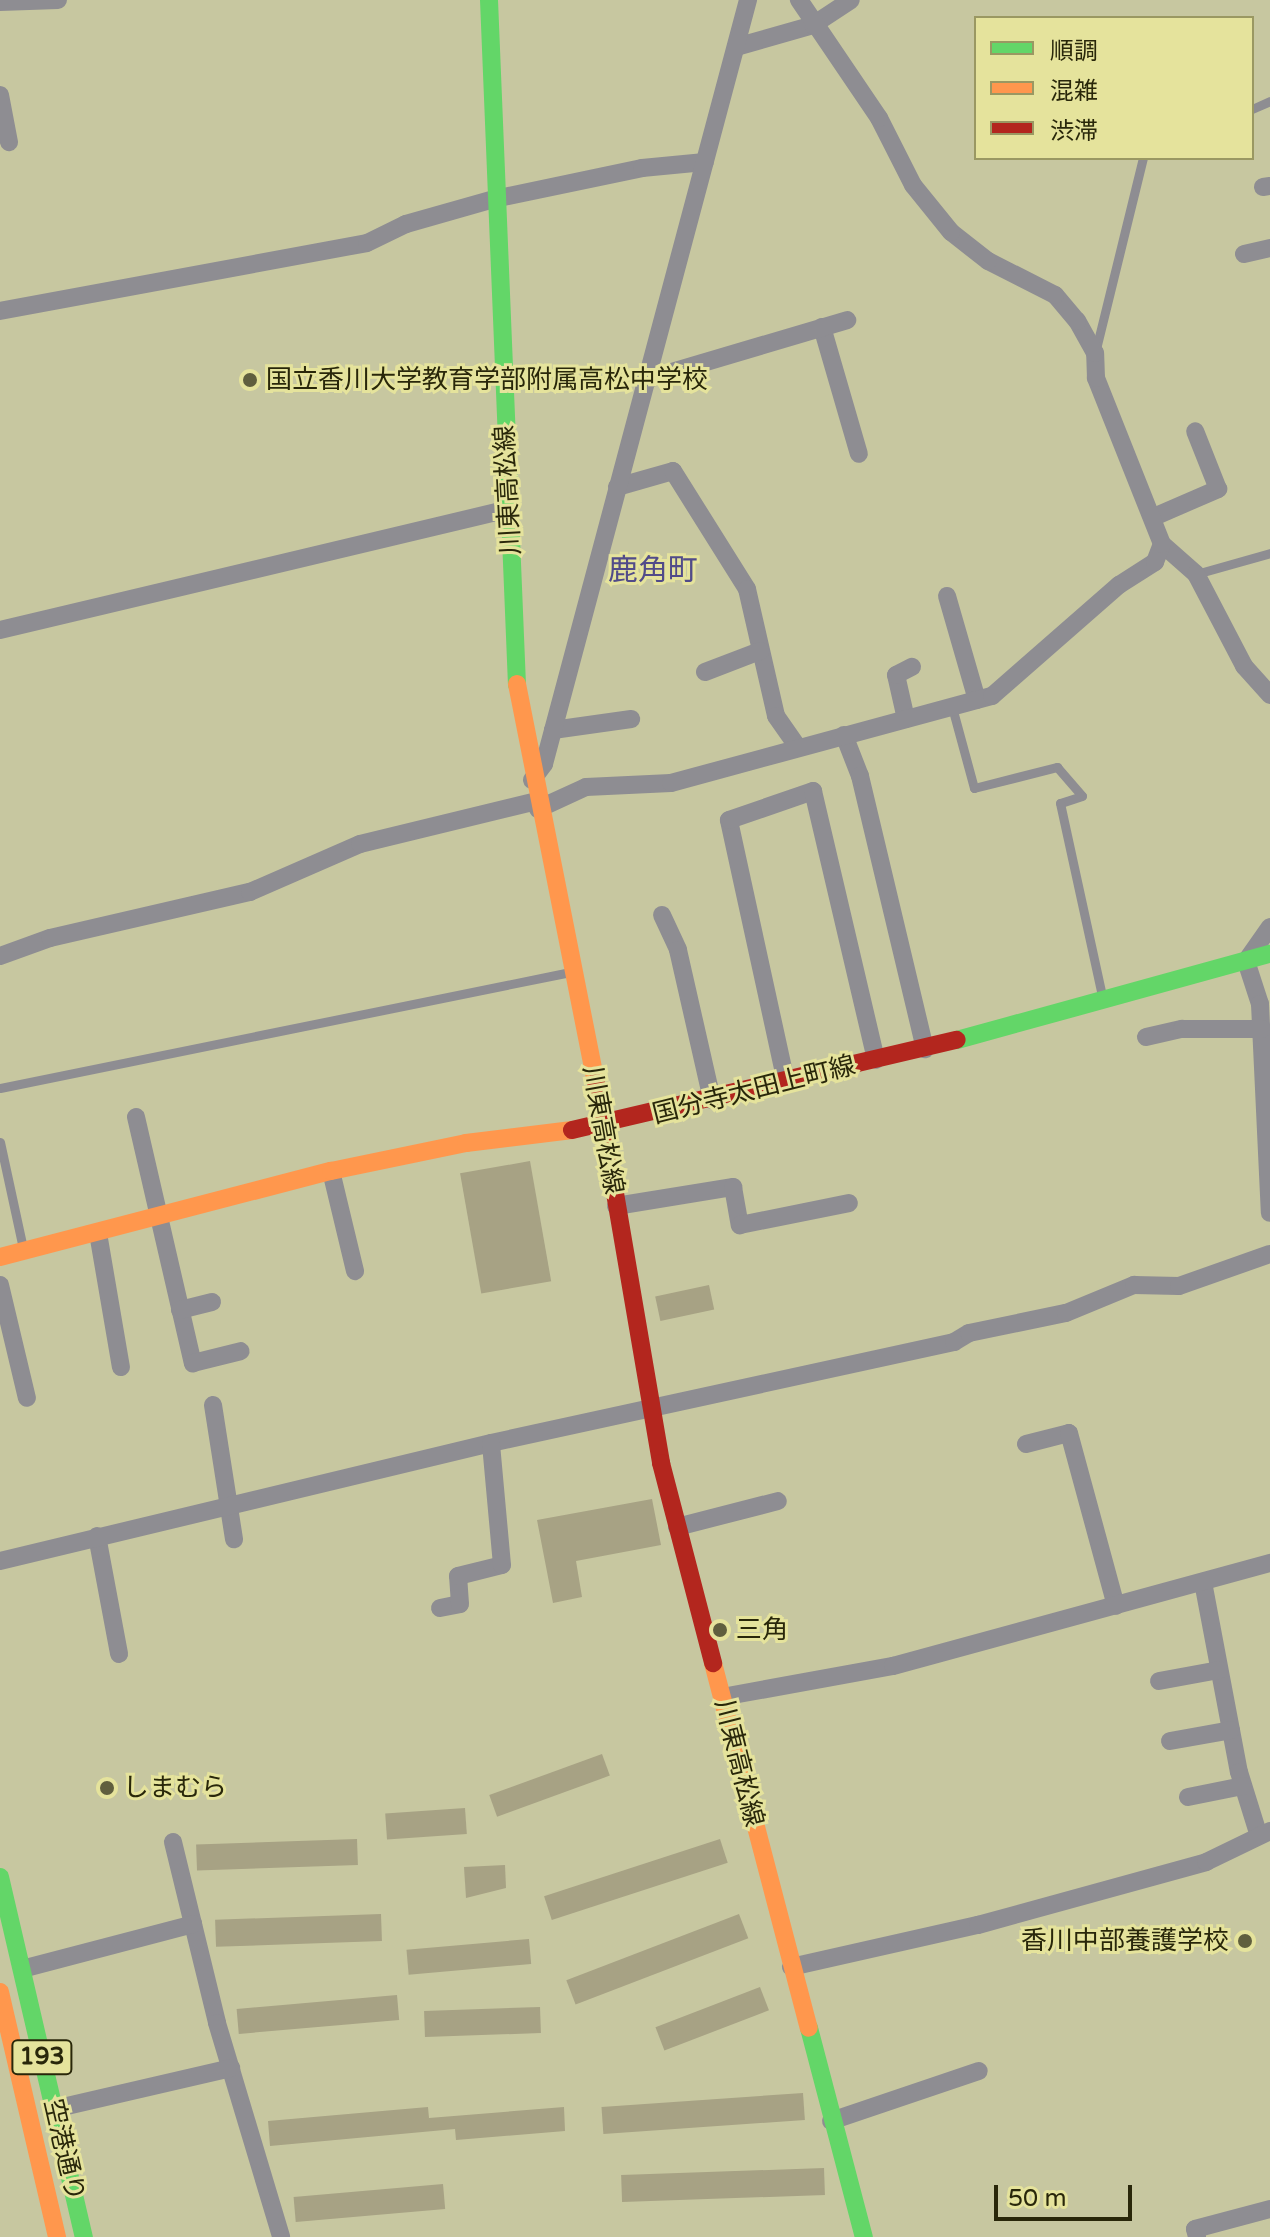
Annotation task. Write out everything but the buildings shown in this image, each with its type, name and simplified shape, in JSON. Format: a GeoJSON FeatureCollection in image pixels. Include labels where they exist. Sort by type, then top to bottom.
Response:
{"type":"FeatureCollection","features":[{"type":"Feature","properties":{"kind":"main road","name":"川東高松線"},"geometry":{"type":"LineString","coordinates":[[489,0],[494,199],[517,683],[532,780],[605,1126],[649,1407],[677,1527],[864,2237]]}},
{"type":"Feature","properties":{"kind":"main road","name":"国分寺太田上町線"},"geometry":{"type":"LineString","coordinates":[[0,1257],[331,1171],[466,1143],[605,1126],[1104,1004],[1270,954]]}},
{"type":"Feature","properties":{"kind":"main road","name":"空港通り"},"geometry":{"type":"LineString","coordinates":[[0,1877],[84,2237]]}},
{"type":"Feature","properties":{"kind":"main road","name":"空港通り"},"geometry":{"type":"LineString","coordinates":[[0,1992],[57,2237]]}},
{"type":"Feature","properties":{"kind":"street"},"geometry":{"type":"LineString","coordinates":[[0,2],[58,0]]}},
{"type":"Feature","properties":{"kind":"street"},"geometry":{"type":"LineString","coordinates":[[532,780],[544,764],[748,0]]}},
{"type":"Feature","properties":{"kind":"street"},"geometry":{"type":"LineString","coordinates":[[0,956],[50,938],[250,892],[360,844],[537,805],[586,787],[671,783],[977,700],[1009,684],[1119,585],[1155,562],[1162,544],[1156,516],[1096,378],[1095,353],[1055,295],[988,261],[951,232],[913,185],[879,118],[813,25],[799,0]]}},
{"type":"Feature","properties":{"kind":"street"},"geometry":{"type":"LineString","coordinates":[[736,47],[813,25],[851,0]]}},
{"type":"Feature","properties":{"kind":"street"},"geometry":{"type":"LineString","coordinates":[[0,95],[9,142]]}},
{"type":"Feature","properties":{"kind":"street"},"geometry":{"type":"LineString","coordinates":[[0,311],[367,243],[406,224],[494,199],[589,184],[642,168],[705,162]]}},
{"type":"Feature","properties":{"kind":"street"},"geometry":{"type":"LineString","coordinates":[[1244,254],[1270,248]]}},
{"type":"Feature","properties":{"kind":"street"},"geometry":{"type":"LineString","coordinates":[[645,380],[847,320]]}},
{"type":"Feature","properties":{"kind":"street"},"geometry":{"type":"LineString","coordinates":[[822,327],[859,454]]}},
{"type":"Feature","properties":{"kind":"street"},"geometry":{"type":"LineString","coordinates":[[1156,516],[1218,489],[1195,431]]}},
{"type":"Feature","properties":{"kind":"street"},"geometry":{"type":"LineString","coordinates":[[617,487],[673,471],[747,589],[776,716],[798,747]]}},
{"type":"Feature","properties":{"kind":"street"},"geometry":{"type":"LineString","coordinates":[[0,630],[509,509]]}},
{"type":"Feature","properties":{"kind":"street"},"geometry":{"type":"LineString","coordinates":[[1162,544],[1196,574],[1244,666],[1270,695]]}},
{"type":"Feature","properties":{"kind":"street"},"geometry":{"type":"LineString","coordinates":[[947,596],[977,700]]}},
{"type":"Feature","properties":{"kind":"street"},"geometry":{"type":"LineString","coordinates":[[705,672],[760,651]]}},
{"type":"Feature","properties":{"kind":"street"},"geometry":{"type":"LineString","coordinates":[[906,719],[896,675],[912,667]]}},
{"type":"Feature","properties":{"kind":"street"},"geometry":{"type":"LineString","coordinates":[[553,730],[631,719]]}},
{"type":"Feature","properties":{"kind":"street"},"geometry":{"type":"LineString","coordinates":[[844,735],[860,776],[925,1049]]}},
{"type":"Feature","properties":{"kind":"street"},"geometry":{"type":"LineString","coordinates":[[786,1082],[729,820],[813,791],[876,1060]]}},
{"type":"Feature","properties":{"kind":"street"},"geometry":{"type":"LineString","coordinates":[[662,915],[678,950],[712,1100]]}},
{"type":"Feature","properties":{"kind":"street"},"geometry":{"type":"LineString","coordinates":[[1270,927],[1246,961],[1262,1029],[1269,1133],[1270,1213]]}},
{"type":"Feature","properties":{"kind":"street"},"geometry":{"type":"LineString","coordinates":[[1146,1037],[1182,1029],[1262,1029]]}},
{"type":"Feature","properties":{"kind":"street"},"geometry":{"type":"LineString","coordinates":[[136,1117],[193,1363],[241,1351]]}},
{"type":"Feature","properties":{"kind":"street"},"geometry":{"type":"LineString","coordinates":[[331,1171],[355,1271]]}},
{"type":"Feature","properties":{"kind":"street"},"geometry":{"type":"LineString","coordinates":[[616,1206],[733,1187],[740,1225],[849,1203]]}},
{"type":"Feature","properties":{"kind":"street"},"geometry":{"type":"LineString","coordinates":[[98,1233],[121,1367]]}},
{"type":"Feature","properties":{"kind":"street"},"geometry":{"type":"LineString","coordinates":[[0,1561],[491,1443],[954,1342],[969,1333],[1066,1313],[1134,1285],[1179,1286],[1270,1254]]}},
{"type":"Feature","properties":{"kind":"street"},"geometry":{"type":"LineString","coordinates":[[0,1285],[27,1398]]}},
{"type":"Feature","properties":{"kind":"street"},"geometry":{"type":"LineString","coordinates":[[180,1310],[212,1302]]}},
{"type":"Feature","properties":{"kind":"street"},"geometry":{"type":"LineString","coordinates":[[213,1405],[234,1539]]}},
{"type":"Feature","properties":{"kind":"street"},"geometry":{"type":"LineString","coordinates":[[1026,1444],[1069,1433],[1116,1606]]}},
{"type":"Feature","properties":{"kind":"street"},"geometry":{"type":"LineString","coordinates":[[440,1608],[460,1604],[458,1576],[502,1565],[491,1443]]}},
{"type":"Feature","properties":{"kind":"street"},"geometry":{"type":"LineString","coordinates":[[677,1527],[778,1501]]}},
{"type":"Feature","properties":{"kind":"street"},"geometry":{"type":"LineString","coordinates":[[97,1536],[119,1654]]}},
{"type":"Feature","properties":{"kind":"street"},"geometry":{"type":"LineString","coordinates":[[722,1697],[893,1666],[1270,1563]]}},
{"type":"Feature","properties":{"kind":"street"},"geometry":{"type":"LineString","coordinates":[[791,1967],[978,1925],[1206,1862],[1264,1832],[1243,1786],[1203,1582]]}},
{"type":"Feature","properties":{"kind":"street"},"geometry":{"type":"LineString","coordinates":[[1159,1681],[1219,1670]]}},
{"type":"Feature","properties":{"kind":"street"},"geometry":{"type":"LineString","coordinates":[[1170,1741],[1231,1730]]}},
{"type":"Feature","properties":{"kind":"street"},"geometry":{"type":"LineString","coordinates":[[1188,1797],[1243,1786]]}},
{"type":"Feature","properties":{"kind":"street"},"geometry":{"type":"LineString","coordinates":[[173,1842],[231,2068],[281,2237]]}},
{"type":"Feature","properties":{"kind":"street"},"geometry":{"type":"LineString","coordinates":[[22,1969],[193,1924]]}},
{"type":"Feature","properties":{"kind":"street"},"geometry":{"type":"LineString","coordinates":[[54,2109],[231,2068]]}},
{"type":"Feature","properties":{"kind":"street"},"geometry":{"type":"LineString","coordinates":[[831,2121],[979,2071]]}},
{"type":"Feature","properties":{"kind":"street"},"geometry":{"type":"LineString","coordinates":[[1197,2237],[1195,2229],[1270,2209]]}},
{"type":"Feature","properties":{"kind":"lane"},"geometry":{"type":"LineString","coordinates":[[1095,353],[1143,160]]}},
{"type":"Feature","properties":{"kind":"lane"},"geometry":{"type":"LineString","coordinates":[[1196,574],[1270,553]]}},
{"type":"Feature","properties":{"kind":"lane"},"geometry":{"type":"LineString","coordinates":[[952,707],[974,788],[1057,767],[1082,796],[1060,803],[1104,1004]]}},
{"type":"Feature","properties":{"kind":"lane"},"geometry":{"type":"LineString","coordinates":[[0,1088],[573,971]]}},
{"type":"Feature","properties":{"kind":"lane"},"geometry":{"type":"LineString","coordinates":[[0,1142],[24,1251]]}},
{"type":"Feature","properties":{"kind":"traffic: fast"},"geometry":{"type":"LineString","coordinates":[[489,0],[517,684]]}},
{"type":"Feature","properties":{"kind":"traffic: fast"},"geometry":{"type":"LineString","coordinates":[[957,1040],[1270,954]]}},
{"type":"Feature","properties":{"kind":"traffic: fast"},"geometry":{"type":"LineString","coordinates":[[0,1877],[84,2237]]}},
{"type":"Feature","properties":{"kind":"traffic: fast"},"geometry":{"type":"LineString","coordinates":[[809,2028],[864,2237]]}},
{"type":"Feature","properties":{"kind":"traffic: slow"},"geometry":{"type":"LineString","coordinates":[[517,684],[596,1082]]}},
{"type":"Feature","properties":{"kind":"traffic: slow"},"geometry":{"type":"LineString","coordinates":[[0,1257],[331,1171],[466,1143],[572,1130]]}},
{"type":"Feature","properties":{"kind":"traffic: slow"},"geometry":{"type":"LineString","coordinates":[[713,1663],[809,2028]]}},
{"type":"Feature","properties":{"kind":"traffic: slow"},"geometry":{"type":"LineString","coordinates":[[0,1992],[57,2237]]}},
{"type":"Feature","properties":{"kind":"traffic: jam"},"geometry":{"type":"LineString","coordinates":[[572,1130],[957,1040]]}},
{"type":"Feature","properties":{"kind":"traffic: jam"},"geometry":{"type":"LineString","coordinates":[[596,1082],[661,1463],[713,1663]]}},
{"type":"Feature","properties":{"kind":"place","name":"国立香川大学教育学部附属高松中学校"},"geometry":{"type":"Point","coordinates":[250,380]}},
{"type":"Feature","properties":{"kind":"place","name":"三角"},"geometry":{"type":"Point","coordinates":[720,1630]}},
{"type":"Feature","properties":{"kind":"place","name":"しまむら"},"geometry":{"type":"Point","coordinates":[107,1788]}},
{"type":"Feature","properties":{"kind":"place","name":"香川中部養護学校"},"geometry":{"type":"Point","coordinates":[1245,1941]}},
{"type":"Feature","properties":{"kind":"district","name":"鹿角町"},"geometry":{"type":"Point","coordinates":[653,571]}}]}
